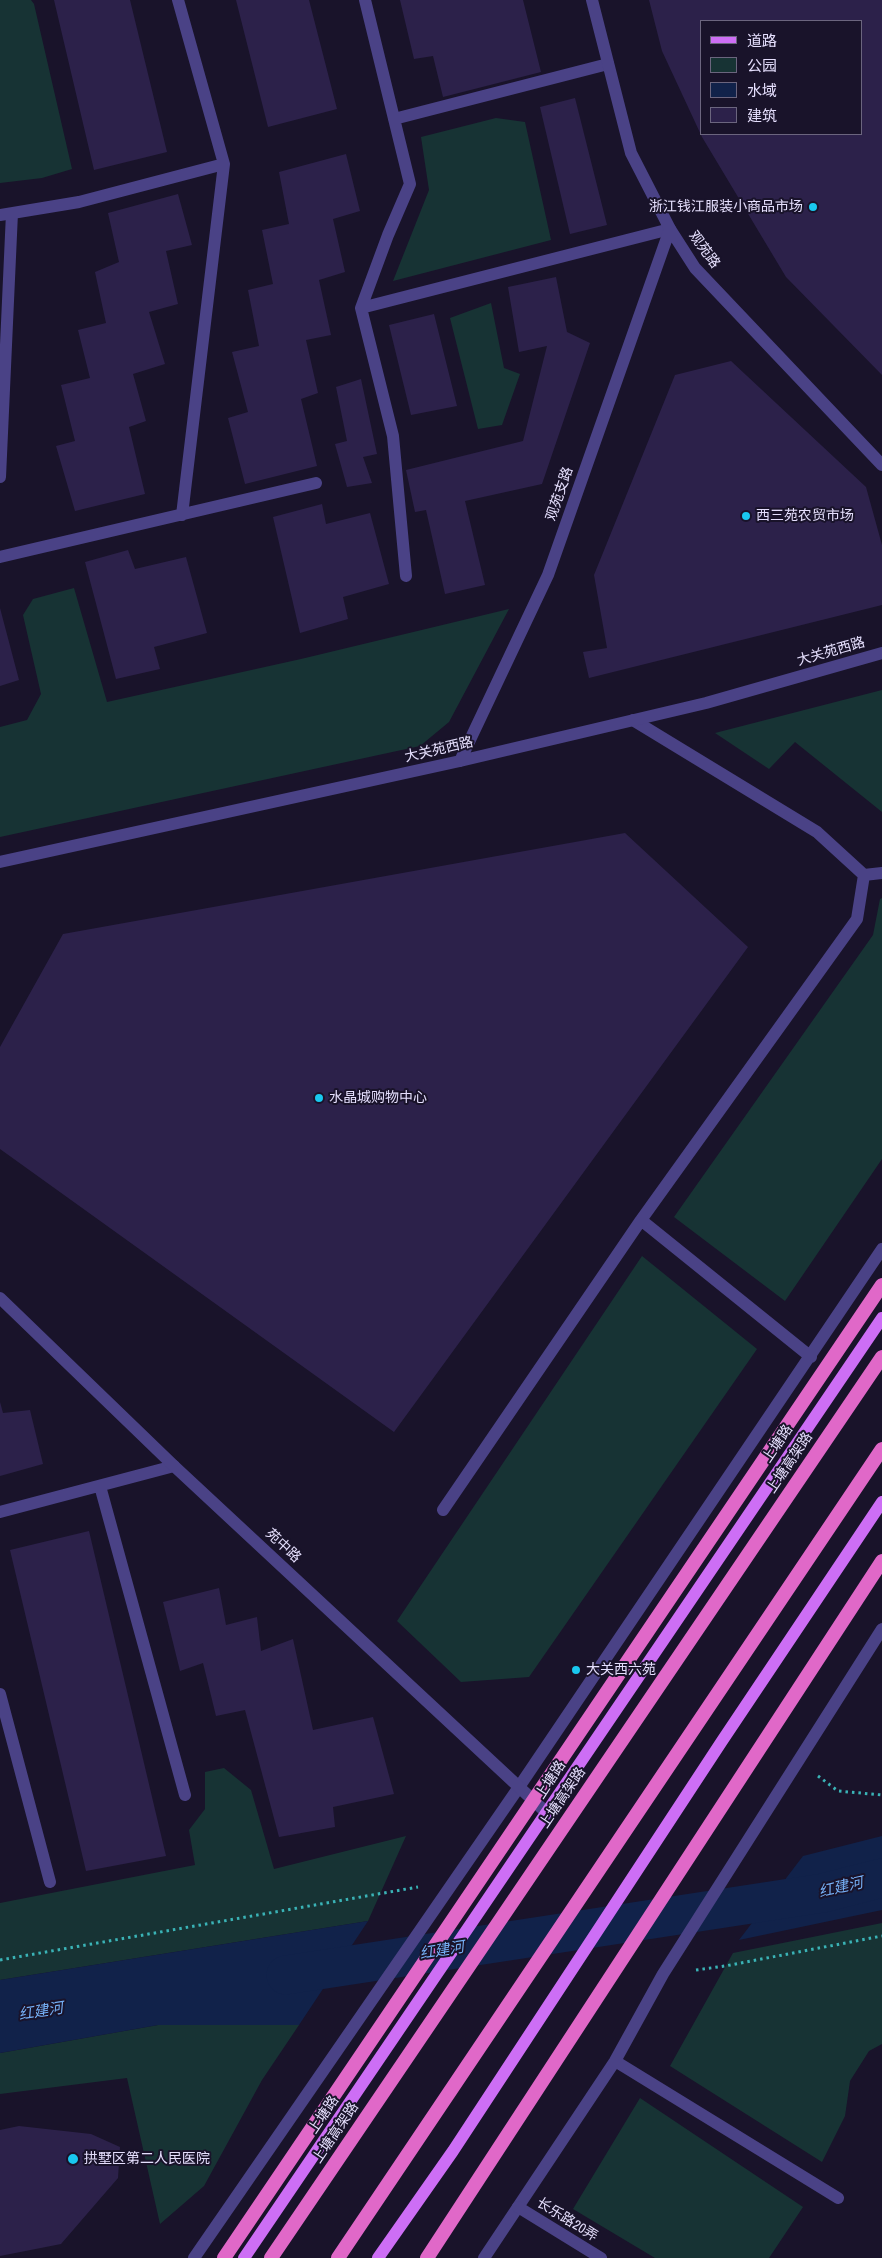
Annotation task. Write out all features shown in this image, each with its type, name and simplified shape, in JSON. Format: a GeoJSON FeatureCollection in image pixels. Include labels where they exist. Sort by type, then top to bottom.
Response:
{"type":"FeatureCollection","features":[{"type":"Feature","properties":{"kind":"highway"},"geometry":{"type":"LineString","coordinates":[[224,2258],[882,1285]]}},
{"type":"Feature","properties":{"kind":"highway","name":"上塘高架路"},"geometry":{"type":"LineString","coordinates":[[271,2258],[882,1357]]}},
{"type":"Feature","properties":{"kind":"highway"},"geometry":{"type":"LineString","coordinates":[[338,2258],[882,1449]]}},
{"type":"Feature","properties":{"kind":"highway"},"geometry":{"type":"LineString","coordinates":[[427,2258],[882,1562]]}},
{"type":"Feature","properties":{"kind":"main road","name":"上塘路"},"geometry":{"type":"LineString","coordinates":[[244,2258],[548,1814],[882,1318]]}},
{"type":"Feature","properties":{"kind":"main road"},"geometry":{"type":"LineString","coordinates":[[378,2258],[454,2151],[616,1902],[882,1502]]}},
{"type":"Feature","properties":{"kind":"street"},"geometry":{"type":"LineString","coordinates":[[178,0],[224,164],[182,515]]}},
{"type":"Feature","properties":{"kind":"street"},"geometry":{"type":"LineString","coordinates":[[365,0],[410,184],[388,235],[361,308],[393,436],[406,576]]}},
{"type":"Feature","properties":{"kind":"street","name":"观苑路"},"geometry":{"type":"LineString","coordinates":[[592,0],[631,153],[670,229],[695,268],[882,465]]}},
{"type":"Feature","properties":{"kind":"street"},"geometry":{"type":"LineString","coordinates":[[394,119],[608,64]]}},
{"type":"Feature","properties":{"kind":"street"},"geometry":{"type":"LineString","coordinates":[[0,477],[6,214],[79,202],[224,164]]}},
{"type":"Feature","properties":{"kind":"street"},"geometry":{"type":"LineString","coordinates":[[361,308],[670,229]]}},
{"type":"Feature","properties":{"kind":"street","name":"观苑支路"},"geometry":{"type":"LineString","coordinates":[[460,761],[548,575],[670,229]]}},
{"type":"Feature","properties":{"kind":"street"},"geometry":{"type":"LineString","coordinates":[[0,557],[316,483]]}},
{"type":"Feature","properties":{"kind":"street","name":"大关苑西路"},"geometry":{"type":"LineString","coordinates":[[0,862],[460,761],[706,703],[882,653]]}},
{"type":"Feature","properties":{"kind":"street"},"geometry":{"type":"LineString","coordinates":[[633,720],[817,832],[864,875],[882,873]]}},
{"type":"Feature","properties":{"kind":"street"},"geometry":{"type":"LineString","coordinates":[[443,1510],[641,1220],[857,919],[864,875]]}},
{"type":"Feature","properties":{"kind":"street"},"geometry":{"type":"LineString","coordinates":[[641,1220],[811,1357]]}},
{"type":"Feature","properties":{"kind":"street"},"geometry":{"type":"LineString","coordinates":[[194,2258],[519,1787],[811,1357],[882,1249]]}},
{"type":"Feature","properties":{"kind":"street","name":"苑中路"},"geometry":{"type":"LineString","coordinates":[[0,1298],[174,1466],[548,1814]]}},
{"type":"Feature","properties":{"kind":"street"},"geometry":{"type":"LineString","coordinates":[[0,1512],[174,1466]]}},
{"type":"Feature","properties":{"kind":"street"},"geometry":{"type":"LineString","coordinates":[[100,1486],[185,1795]]}},
{"type":"Feature","properties":{"kind":"street"},"geometry":{"type":"LineString","coordinates":[[484,2258],[615,2061],[663,1974],[882,1629]]}},
{"type":"Feature","properties":{"kind":"street"},"geometry":{"type":"LineString","coordinates":[[0,1694],[50,1882]]}},
{"type":"Feature","properties":{"kind":"street"},"geometry":{"type":"LineString","coordinates":[[615,2061],[838,2198]]}},
{"type":"Feature","properties":{"kind":"street","name":"长乐路20弄"},"geometry":{"type":"LineString","coordinates":[[518,2206],[600,2258]]}},
{"type":"Feature","properties":{"kind":"path"},"geometry":{"type":"LineString","coordinates":[[798,1761],[838,1791],[882,1796]]}},
{"type":"Feature","properties":{"kind":"path"},"geometry":{"type":"LineString","coordinates":[[0,1960],[455,1880]]}},
{"type":"Feature","properties":{"kind":"path"},"geometry":{"type":"LineString","coordinates":[[663,1974],[725,1966],[882,1936]]}},
{"type":"Feature","properties":{"kind":"green space"},"geometry":{"type":"Polygon","coordinates":[[[0,0],[31,0],[34,4],[72,169],[42,178],[0,183],[0,0]]]}},
{"type":"Feature","properties":{"kind":"green space"},"geometry":{"type":"Polygon","coordinates":[[[496,118],[525,122],[551,240],[393,281],[429,190],[421,137],[496,118]]]}},
{"type":"Feature","properties":{"kind":"green space"},"geometry":{"type":"Polygon","coordinates":[[[491,303],[504,368],[520,374],[502,425],[478,429],[450,318],[491,303]]]}},
{"type":"Feature","properties":{"kind":"green space"},"geometry":{"type":"Polygon","coordinates":[[[74,588],[107,702],[301,659],[509,609],[449,722],[420,746],[0,837],[0,727],[27,720],[41,694],[23,615],[33,599],[74,588]]]}},
{"type":"Feature","properties":{"kind":"green space"},"geometry":{"type":"Polygon","coordinates":[[[882,690],[882,812],[795,742],[769,769],[715,733],[882,690]]]}},
{"type":"Feature","properties":{"kind":"green space"},"geometry":{"type":"Polygon","coordinates":[[[882,898],[882,1159],[785,1301],[674,1217],[873,935],[880,899],[882,898]]]}},
{"type":"Feature","properties":{"kind":"green space"},"geometry":{"type":"Polygon","coordinates":[[[642,1256],[757,1349],[529,1677],[461,1682],[397,1621],[642,1256]]]}},
{"type":"Feature","properties":{"kind":"green space"},"geometry":{"type":"Polygon","coordinates":[[[224,1768],[251,1790],[274,1869],[406,1836],[368,1921],[0,1980],[0,1903],[195,1865],[189,1830],[205,1809],[205,1772],[224,1768]]]}},
{"type":"Feature","properties":{"kind":"green space"},"geometry":{"type":"Polygon","coordinates":[[[882,1923],[882,2044],[869,2051],[850,2081],[845,2116],[822,2162],[670,2066],[733,1953],[882,1923]]]}},
{"type":"Feature","properties":{"kind":"green space"},"geometry":{"type":"Polygon","coordinates":[[[158,2025],[299,2025],[262,2080],[204,2186],[160,2224],[127,2078],[0,2094],[0,2053],[158,2025]]]}},
{"type":"Feature","properties":{"kind":"green space"},"geometry":{"type":"Polygon","coordinates":[[[640,2098],[803,2207],[769,2258],[655,2258],[573,2209],[640,2098]]]}},
{"type":"Feature","properties":{"kind":"water"},"geometry":{"type":"Polygon","coordinates":[[[882,1836],[882,1910],[739,1940],[803,1856],[882,1836]]]}},
{"type":"Feature","properties":{"kind":"water"},"geometry":{"type":"Polygon","coordinates":[[[368,1921],[299,2025],[158,2025],[0,2053],[0,1980],[368,1921]]]}},
{"type":"Feature","properties":{"kind":"building"},"geometry":{"type":"Polygon","coordinates":[[[54,0],[130,0],[167,152],[94,170],[54,0]]]}},
{"type":"Feature","properties":{"kind":"building"},"geometry":{"type":"Polygon","coordinates":[[[236,0],[309,0],[337,109],[268,127],[236,0]]]}},
{"type":"Feature","properties":{"kind":"building"},"geometry":{"type":"Polygon","coordinates":[[[400,0],[523,0],[541,72],[443,97],[433,56],[414,59],[400,0]]]}},
{"type":"Feature","properties":{"kind":"building","name":"浙江钱江服装小商品市场"},"geometry":{"type":"Polygon","coordinates":[[[649,0],[882,0],[882,375],[786,277],[701,135],[862,135],[862,20],[700,20],[700,133],[662,51],[649,0]]]}},
{"type":"Feature","properties":{"kind":"building"},"geometry":{"type":"Polygon","coordinates":[[[575,98],[607,225],[570,234],[540,107],[575,98]]]}},
{"type":"Feature","properties":{"kind":"building"},"geometry":{"type":"Polygon","coordinates":[[[346,154],[360,211],[333,219],[345,272],[319,280],[331,335],[306,340],[318,393],[301,399],[317,466],[245,484],[228,418],[248,412],[232,352],[259,346],[248,290],[273,284],[262,230],[289,224],[279,172],[346,154]]]}},
{"type":"Feature","properties":{"kind":"building"},"geometry":{"type":"Polygon","coordinates":[[[178,194],[192,245],[166,251],[178,304],[149,312],[165,364],[133,374],[146,421],[129,427],[145,494],[75,511],[56,446],[75,441],[61,385],[90,378],[78,330],[106,323],[95,272],[119,262],[108,213],[178,194]]]}},
{"type":"Feature","properties":{"kind":"building"},"geometry":{"type":"Polygon","coordinates":[[[556,277],[567,332],[590,343],[542,484],[465,501],[485,585],[445,594],[426,510],[415,512],[406,470],[523,441],[547,346],[519,352],[508,287],[556,277]]]}},
{"type":"Feature","properties":{"kind":"building"},"geometry":{"type":"Polygon","coordinates":[[[434,314],[457,406],[411,415],[389,325],[434,314]]]}},
{"type":"Feature","properties":{"kind":"building","name":"西三苑农贸市场"},"geometry":{"type":"Polygon","coordinates":[[[731,361],[866,487],[882,545],[882,605],[589,678],[583,652],[607,648],[594,575],[675,375],[731,361]]]}},
{"type":"Feature","properties":{"kind":"building"},"geometry":{"type":"Polygon","coordinates":[[[361,379],[377,454],[363,457],[372,483],[347,487],[335,444],[347,441],[336,387],[361,379]]]}},
{"type":"Feature","properties":{"kind":"building"},"geometry":{"type":"Polygon","coordinates":[[[322,504],[326,524],[370,513],[389,584],[343,597],[348,619],[300,633],[273,517],[322,504]]]}},
{"type":"Feature","properties":{"kind":"building"},"geometry":{"type":"Polygon","coordinates":[[[128,550],[135,569],[186,557],[207,633],[154,647],[160,669],[116,679],[85,562],[128,550]]]}},
{"type":"Feature","properties":{"kind":"building"},"geometry":{"type":"Polygon","coordinates":[[[0,608],[19,680],[0,686],[0,608]]]}},
{"type":"Feature","properties":{"kind":"building","name":"水晶城购物中心"},"geometry":{"type":"Polygon","coordinates":[[[625,833],[748,947],[394,1432],[0,1149],[0,1047],[63,934],[625,833]]]}},
{"type":"Feature","properties":{"kind":"building"},"geometry":{"type":"Polygon","coordinates":[[[0,1402],[3,1413],[30,1410],[43,1464],[0,1476],[0,1402]]]}},
{"type":"Feature","properties":{"kind":"building"},"geometry":{"type":"Polygon","coordinates":[[[89,1531],[166,1856],[86,1871],[10,1550],[89,1531]]]}},
{"type":"Feature","properties":{"kind":"building"},"geometry":{"type":"Polygon","coordinates":[[[219,1588],[226,1625],[257,1617],[261,1651],[293,1639],[313,1730],[373,1717],[394,1794],[333,1807],[335,1827],[279,1837],[245,1710],[216,1716],[203,1663],[180,1671],[163,1602],[219,1588]]]}},
{"type":"Feature","properties":{"kind":"building"},"geometry":{"type":"Polygon","coordinates":[[[19,2126],[91,2134],[120,2147],[118,2178],[61,2244],[0,2256],[0,2130],[19,2126]]]}},
{"type":"Feature","properties":{"kind":"waterway","name":"红建河"},"geometry":{"type":"LineString","coordinates":[[286,1975],[823,1893],[882,1878]]}},
{"type":"Feature","properties":{"kind":"place","name":"浙江钱江服装小商品市场"},"geometry":{"type":"Point","coordinates":[813,207]}},
{"type":"Feature","properties":{"kind":"place","name":"西三苑农贸市场"},"geometry":{"type":"Point","coordinates":[746,516]}},
{"type":"Feature","properties":{"kind":"place","name":"水晶城购物中心"},"geometry":{"type":"Point","coordinates":[319,1098]}},
{"type":"Feature","properties":{"kind":"place","name":"大关西六苑"},"geometry":{"type":"Point","coordinates":[576,1670]}},
{"type":"Feature","properties":{"kind":"place","name":"拱墅区第二人民医院"},"geometry":{"type":"Point","coordinates":[73,2159]}}]}
